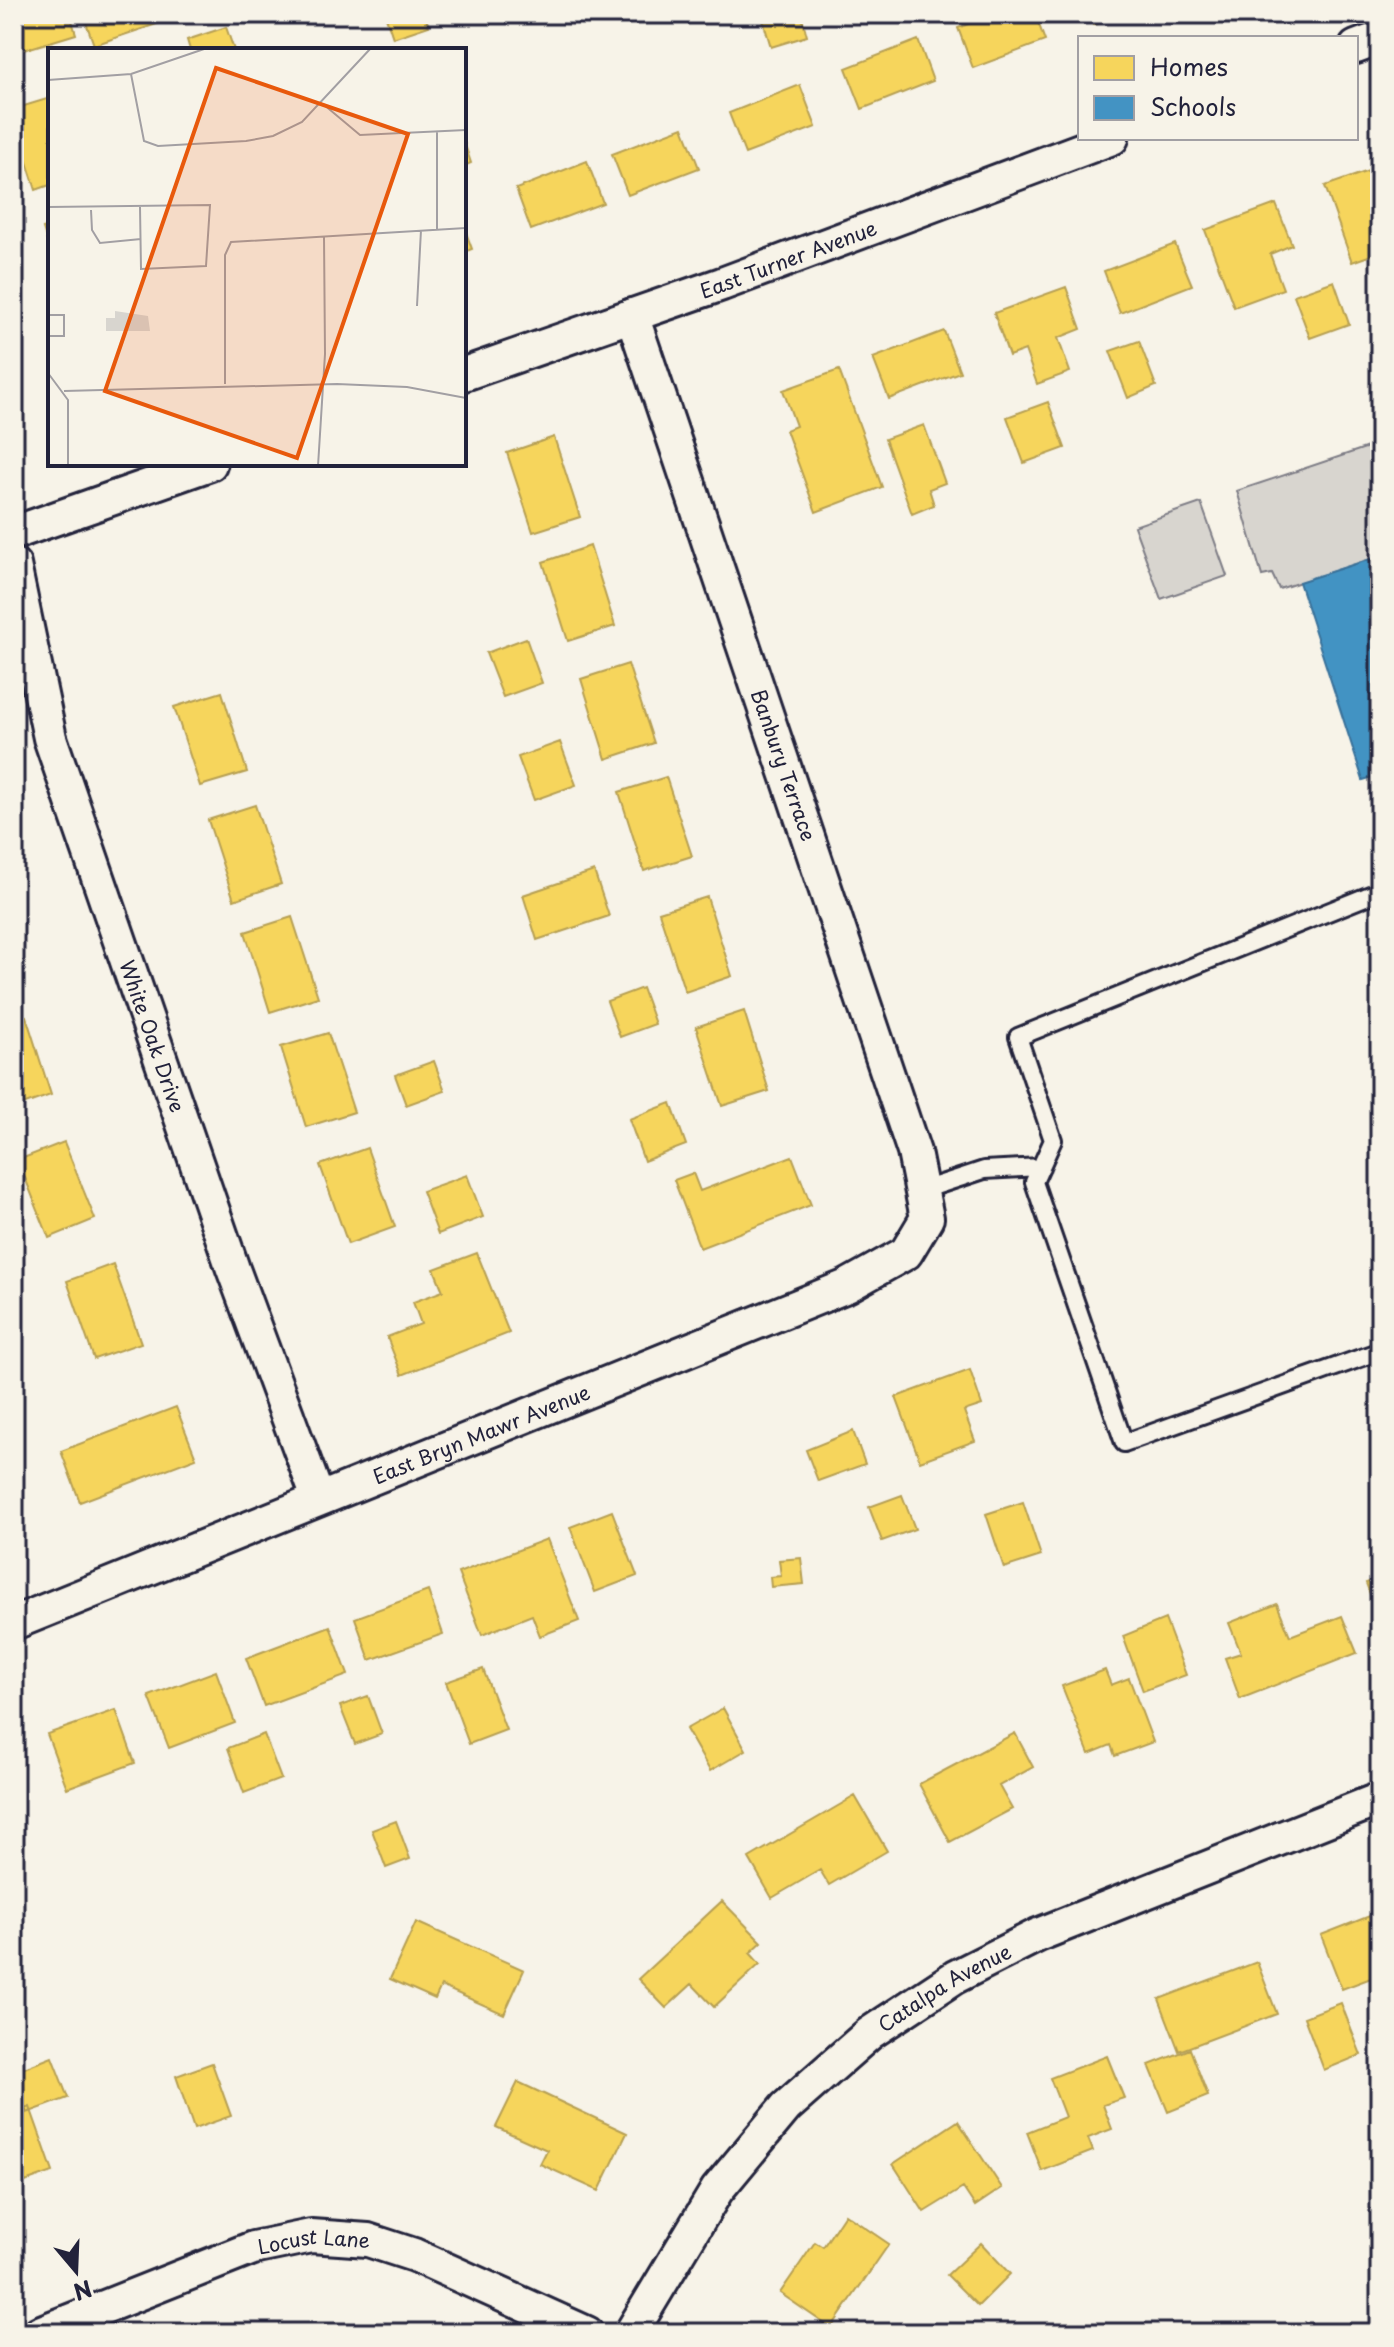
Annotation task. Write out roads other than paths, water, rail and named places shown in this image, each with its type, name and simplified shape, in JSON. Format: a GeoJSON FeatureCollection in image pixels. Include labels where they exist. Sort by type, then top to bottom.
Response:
{"type":"FeatureCollection","features":[{"type":"Feature","properties":{"kind":"street"},"geometry":{"type":"LineString","coordinates":[[1358,46],[1380,38]]}},
{"type":"Feature","properties":{"kind":"street","name":"East Turner Avenue"},"geometry":{"type":"LineString","coordinates":[[466,373],[1107,140]]}},
{"type":"Feature","properties":{"kind":"street","name":"Banbury Terrace"},"geometry":{"type":"LineString","coordinates":[[632,315],[914,1152],[925,1204]]}},
{"type":"Feature","properties":{"kind":"street"},"geometry":{"type":"LineString","coordinates":[[14,533],[204,466]]}},
{"type":"Feature","properties":{"kind":"street","name":"White Oak Drive"},"geometry":{"type":"LineString","coordinates":[[14,565],[50,738],[228,1254],[318,1498]]}},
{"type":"Feature","properties":{"kind":"street","name":"East Bryn Mawr Avenue"},"geometry":{"type":"LineString","coordinates":[[14,1623],[847,1286],[906,1253],[925,1204]]}},
{"type":"Feature","properties":{"kind":"street","name":"Catalpa Avenue"},"geometry":{"type":"LineString","coordinates":[[631,2333],[717,2190],[786,2107],[870,2033],[955,1977],[1038,1935],[1380,1799]]}},
{"type":"Feature","properties":{"kind":"street","name":"Locust Lane"},"geometry":{"type":"LineString","coordinates":[[39,2333],[253,2248],[311,2236],[368,2240],[414,2255],[587,2333]]}},
{"type":"Feature","properties":{"kind":"lane"},"geometry":{"type":"LineString","coordinates":[[1380,891],[1018,1037],[1053,1140],[1034,1182],[1124,1443],[1380,1351]]}},
{"type":"Feature","properties":{"kind":"lane"},"geometry":{"type":"LineString","coordinates":[[925,1204],[984,1170],[1041,1167]]}}]}
